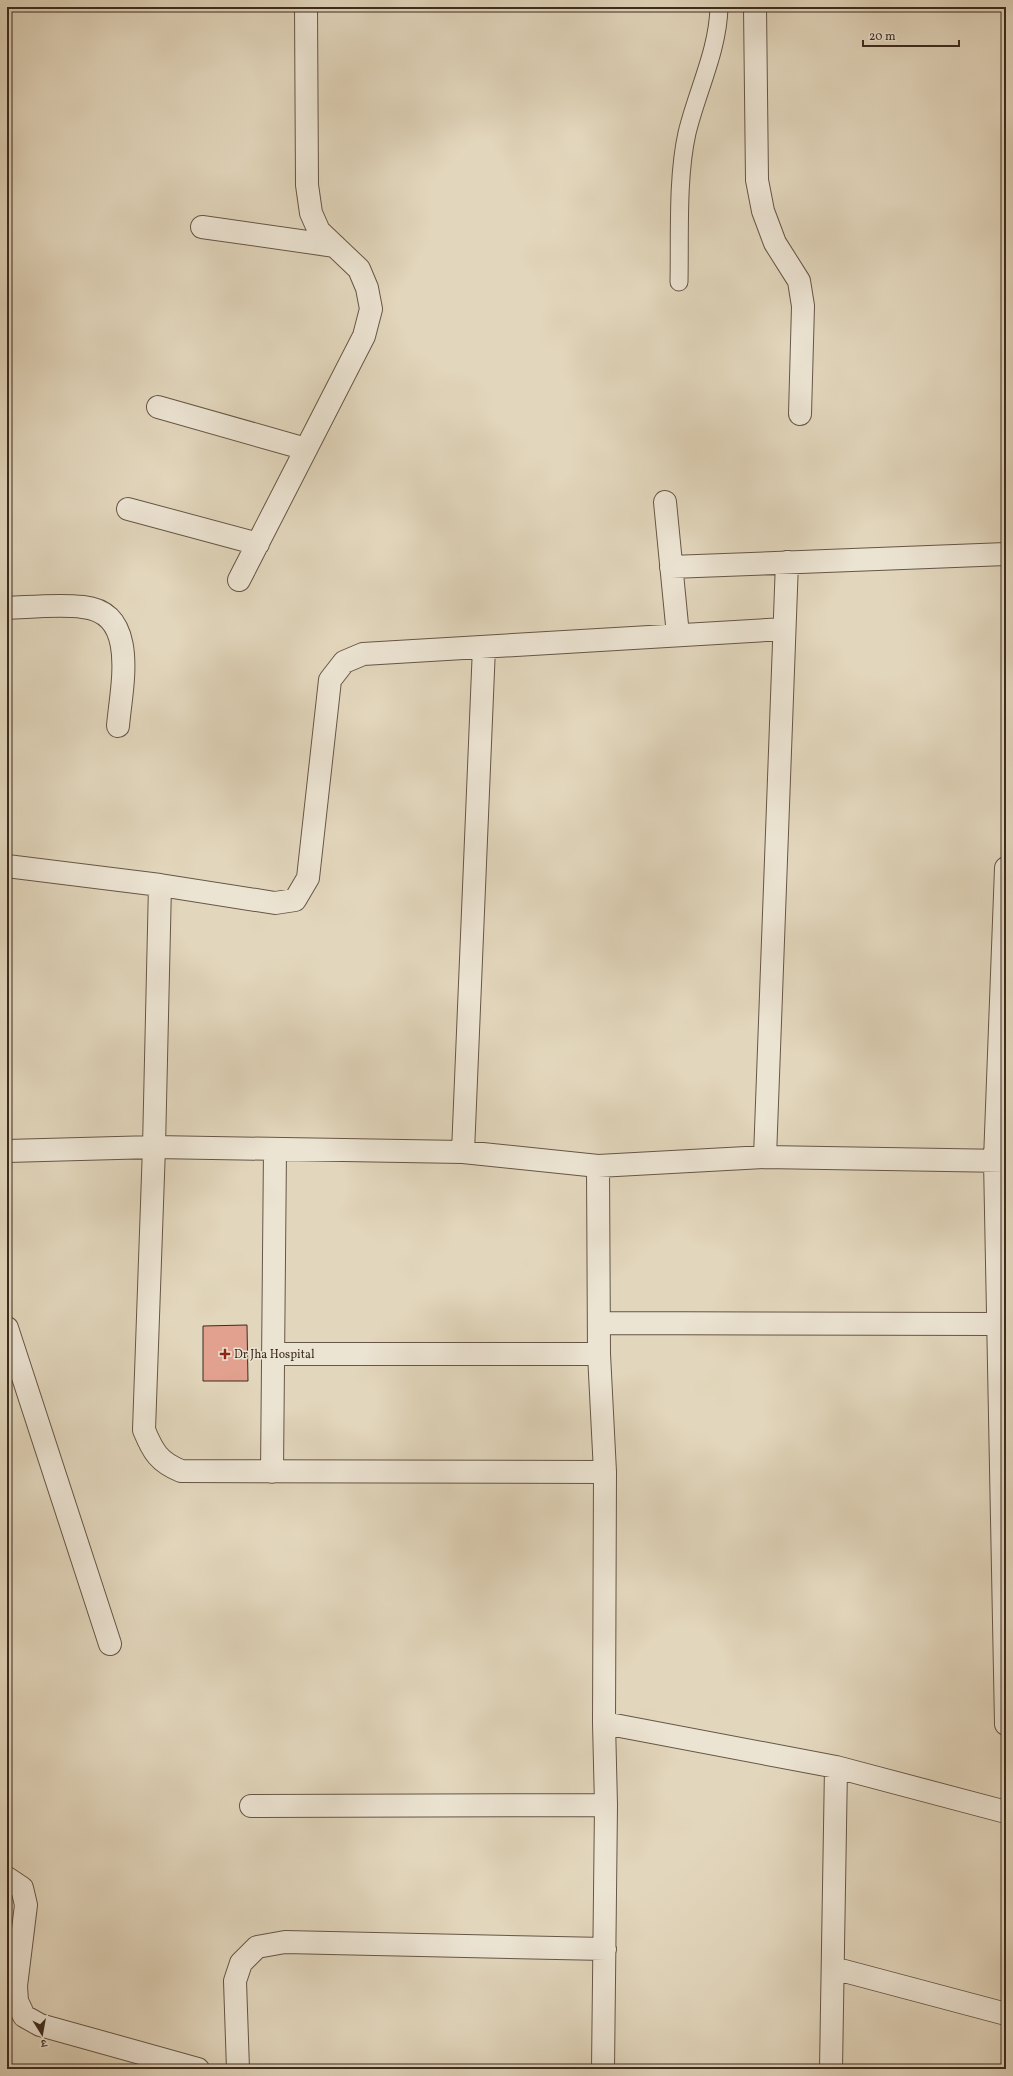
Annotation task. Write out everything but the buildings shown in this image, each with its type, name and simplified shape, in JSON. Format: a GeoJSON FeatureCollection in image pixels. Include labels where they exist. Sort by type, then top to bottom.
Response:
{"type":"FeatureCollection","features":[{"type":"Feature","properties":{"kind":"street"},"geometry":{"type":"LineString","coordinates":[[239,580],[364,336],[371,309],[367,288],[359,269],[319,231],[311,213],[307,185],[306,7]]}},
{"type":"Feature","properties":{"kind":"street"},"geometry":{"type":"LineString","coordinates":[[755,7],[757,180],[763,210],[775,243],[799,281],[803,306],[800,414]]}},
{"type":"Feature","properties":{"kind":"street"},"geometry":{"type":"LineString","coordinates":[[202,227],[335,246]]}},
{"type":"Feature","properties":{"kind":"street"},"geometry":{"type":"LineString","coordinates":[[158,407],[306,449]]}},
{"type":"Feature","properties":{"kind":"street"},"geometry":{"type":"LineString","coordinates":[[665,502],[678,635]]}},
{"type":"Feature","properties":{"kind":"street"},"geometry":{"type":"LineString","coordinates":[[128,509],[258,544]]}},
{"type":"Feature","properties":{"kind":"street"},"geometry":{"type":"LineString","coordinates":[[671,566],[1006,554]]}},
{"type":"Feature","properties":{"kind":"street"},"geometry":{"type":"LineString","coordinates":[[764,1157],[787,562]]}},
{"type":"Feature","properties":{"kind":"street"},"geometry":{"type":"LineString","coordinates":[[7,608],[84,607],[104,613],[115,625],[121,637],[124,655],[118,726]]}},
{"type":"Feature","properties":{"kind":"street"},"geometry":{"type":"LineString","coordinates":[[7,866],[160,885],[275,903],[295,900],[308,878],[330,680],[344,662],[363,654],[784,629]]}},
{"type":"Feature","properties":{"kind":"street"},"geometry":{"type":"LineString","coordinates":[[463,1152],[484,647]]}},
{"type":"Feature","properties":{"kind":"street"},"geometry":{"type":"LineString","coordinates":[[1006,868],[998,1324],[1006,1724]]}},
{"type":"Feature","properties":{"kind":"street"},"geometry":{"type":"LineString","coordinates":[[160,885],[154,1147],[144,1430],[152,1450],[166,1465],[181,1472],[605,1472]]}},
{"type":"Feature","properties":{"kind":"street"},"geometry":{"type":"LineString","coordinates":[[7,1152],[154,1147],[463,1152],[598,1166],[764,1157],[1000,1160]]}},
{"type":"Feature","properties":{"kind":"street"},"geometry":{"type":"LineString","coordinates":[[272,1472],[275,1149]]}},
{"type":"Feature","properties":{"kind":"street"},"geometry":{"type":"LineString","coordinates":[[598,1166],[599,1354],[605,1472],[604,1723],[606,1805],[603,2069]]}},
{"type":"Feature","properties":{"kind":"street"},"geometry":{"type":"LineString","coordinates":[[600,1323],[998,1324]]}},
{"type":"Feature","properties":{"kind":"street"},"geometry":{"type":"LineString","coordinates":[[7,1328],[110,1644]]}},
{"type":"Feature","properties":{"kind":"street"},"geometry":{"type":"LineString","coordinates":[[273,1354],[599,1354]]}},
{"type":"Feature","properties":{"kind":"street"},"geometry":{"type":"LineString","coordinates":[[604,1723],[836,1767],[1006,1812]]}},
{"type":"Feature","properties":{"kind":"street"},"geometry":{"type":"LineString","coordinates":[[831,2069],[836,1767]]}},
{"type":"Feature","properties":{"kind":"street"},"geometry":{"type":"LineString","coordinates":[[251,1806],[606,1805]]}},
{"type":"Feature","properties":{"kind":"street"},"geometry":{"type":"LineString","coordinates":[[7,1878],[22,1888],[26,1905],[16,1986],[17,2001],[24,2016],[40,2025],[198,2069]]}},
{"type":"Feature","properties":{"kind":"street"},"geometry":{"type":"LineString","coordinates":[[238,2069],[235,1981],[241,1963],[257,1947],[285,1942],[605,1949]]}},
{"type":"Feature","properties":{"kind":"street"},"geometry":{"type":"LineString","coordinates":[[833,1968],[1006,2014]]}},
{"type":"Feature","properties":{"kind":"lane"},"geometry":{"type":"LineString","coordinates":[[679,282],[682,164],[687,134],[714,44],[719,7]]}},
{"type":"Feature","properties":{"kind":"place","name":"Dr Jha Hospital"},"geometry":{"type":"Point","coordinates":[225,1354]}}]}
